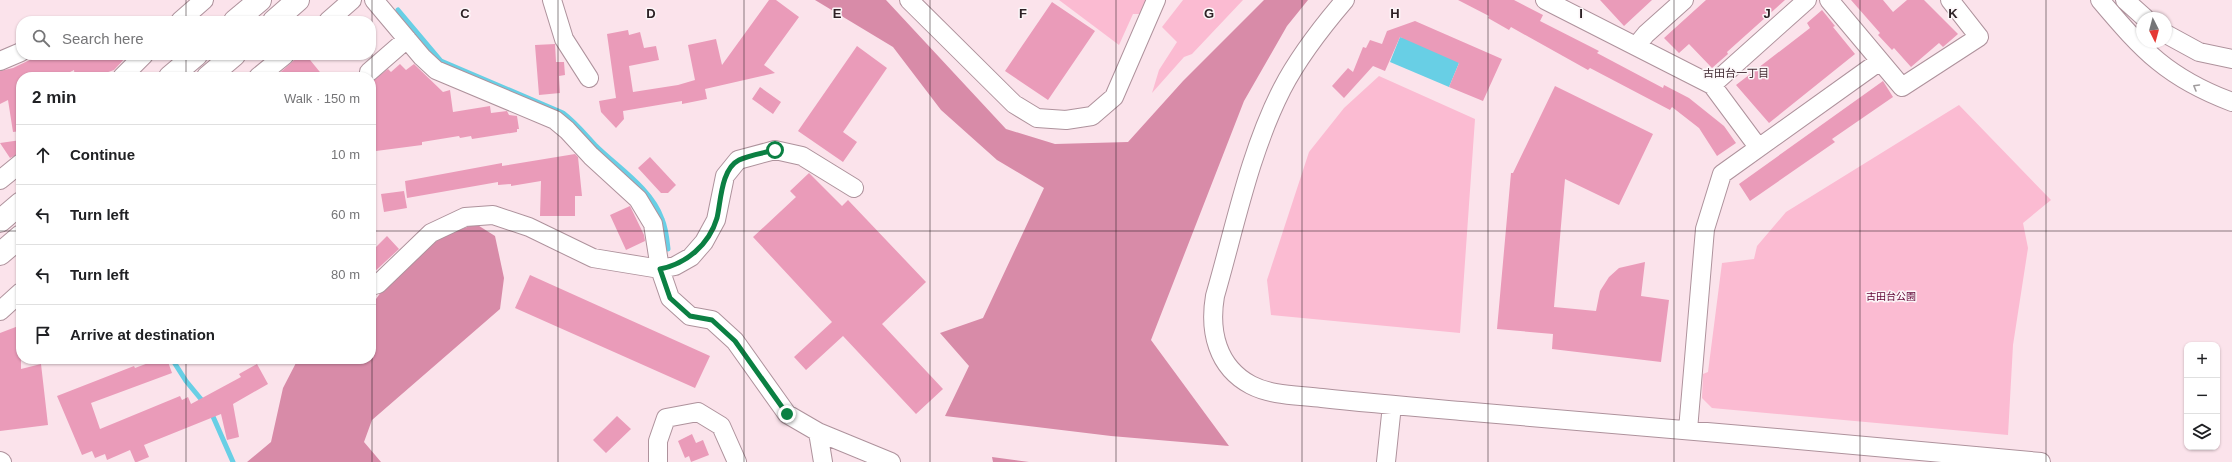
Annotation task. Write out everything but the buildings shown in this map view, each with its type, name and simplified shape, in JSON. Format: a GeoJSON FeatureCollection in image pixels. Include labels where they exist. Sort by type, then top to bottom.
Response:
{"type":"FeatureCollection","features":[{"type":"Feature","properties":{"kind":"highway"},"geometry":{"type":"LineString","coordinates":[[241,16],[260,0]]}},
{"type":"Feature","properties":{"kind":"highway"},"geometry":{"type":"LineString","coordinates":[[280,16],[298,0]]}},
{"type":"Feature","properties":{"kind":"highway"},"geometry":{"type":"LineString","coordinates":[[176,72],[190,60]]}},
{"type":"Feature","properties":{"kind":"highway"},"geometry":{"type":"LineString","coordinates":[[214,72],[228,60]]}},
{"type":"Feature","properties":{"kind":"highway"},"geometry":{"type":"LineString","coordinates":[[0,221],[16,207]]}},
{"type":"Feature","properties":{"kind":"highway"},"geometry":{"type":"LineString","coordinates":[[0,254],[16,240]]}},
{"type":"Feature","properties":{"kind":"street"},"geometry":{"type":"LineString","coordinates":[[186,16],[204,0]]}},
{"type":"Feature","properties":{"kind":"street"},"geometry":{"type":"LineString","coordinates":[[334,16],[352,0]]}},
{"type":"Feature","properties":{"kind":"street"},"geometry":{"type":"LineString","coordinates":[[374,0],[436,70],[555,120],[567,130],[591,156],[638,199],[653,224],[660,269],[670,298],[690,316],[712,320],[735,341],[787,414],[818,432],[891,462]]}},
{"type":"Feature","properties":{"kind":"street"},"geometry":{"type":"LineString","coordinates":[[552,0],[564,39],[589,78]]}},
{"type":"Feature","properties":{"kind":"street"},"geometry":{"type":"LineString","coordinates":[[909,0],[1014,104],[1037,118],[1066,120],[1092,116],[1114,97],[1156,0]]}},
{"type":"Feature","properties":{"kind":"street"},"geometry":{"type":"LineString","coordinates":[[1345,0],[1314,36],[1297,64],[1264,128],[1215,296],[1212,315],[1214,336],[1223,358],[1235,373],[1251,385],[1271,392],[1392,405],[2041,462]]}},
{"type":"Feature","properties":{"kind":"street"},"geometry":{"type":"LineString","coordinates":[[1637,45],[1646,34],[1684,0]]}},
{"type":"Feature","properties":{"kind":"street"},"geometry":{"type":"LineString","coordinates":[[1712,85],[1807,0]]}},
{"type":"Feature","properties":{"kind":"street"},"geometry":{"type":"LineString","coordinates":[[1829,0],[1902,88],[1979,37],[1950,0]]}},
{"type":"Feature","properties":{"kind":"street"},"geometry":{"type":"LineString","coordinates":[[2100,0],[2144,50],[2169,72],[2202,91],[2232,102]]}},
{"type":"Feature","properties":{"kind":"street"},"geometry":{"type":"LineString","coordinates":[[2125,0],[2138,12]]}},
{"type":"Feature","properties":{"kind":"street"},"geometry":{"type":"LineString","coordinates":[[1549,1],[1712,85],[1758,147]]}},
{"type":"Feature","properties":{"kind":"street"},"geometry":{"type":"LineString","coordinates":[[2172,37],[2200,52],[2232,59]]}},
{"type":"Feature","properties":{"kind":"street"},"geometry":{"type":"LineString","coordinates":[[369,72],[407,39]]}},
{"type":"Feature","properties":{"kind":"street"},"geometry":{"type":"LineString","coordinates":[[0,61],[16,54]]}},
{"type":"Feature","properties":{"kind":"street"},"geometry":{"type":"LineString","coordinates":[[127,72],[139,60]]}},
{"type":"Feature","properties":{"kind":"street"},"geometry":{"type":"LineString","coordinates":[[264,72],[279,60]]}},
{"type":"Feature","properties":{"kind":"street"},"geometry":{"type":"LineString","coordinates":[[1688,430],[1705,229],[1722,174],[1880,61]]}},
{"type":"Feature","properties":{"kind":"street"},"geometry":{"type":"LineString","coordinates":[[376,285],[431,233],[465,217],[493,214],[529,227],[593,258],[660,269],[675,266],[691,257],[704,242],[716,220],[725,176],[738,160],[775,150],[802,156],[854,188]]}},
{"type":"Feature","properties":{"kind":"street"},"geometry":{"type":"LineString","coordinates":[[2,172],[16,165]]}},
{"type":"Feature","properties":{"kind":"street"},"geometry":{"type":"LineString","coordinates":[[0,311],[16,297]]}},
{"type":"Feature","properties":{"kind":"street"},"geometry":{"type":"LineString","coordinates":[[1386,462],[1392,405]]}},
{"type":"Feature","properties":{"kind":"street"},"geometry":{"type":"LineString","coordinates":[[658,462],[658,441],[666,418],[698,412],[721,426],[737,462]]}},
{"type":"Feature","properties":{"kind":"street"},"geometry":{"type":"LineString","coordinates":[[818,432],[824,462]]}},
{"type":"Feature","properties":{"kind":"green space"},"geometry":{"type":"Polygon","coordinates":[[[1059,0],[1146,0],[1140,14],[1133,14],[1119,45],[1059,0]]]}},
{"type":"Feature","properties":{"kind":"green space"},"geometry":{"type":"Polygon","coordinates":[[[1183,0],[1243,0],[1192,54],[1184,57],[1152,93],[1159,70],[1177,42],[1162,27],[1183,0]]]}},
{"type":"Feature","properties":{"kind":"green space"},"geometry":{"type":"Polygon","coordinates":[[[1379,76],[1475,119],[1460,333],[1271,315],[1267,280],[1309,152],[1344,108],[1379,76]]]}},
{"type":"Feature","properties":{"kind":"green space","name":"古田台公園"},"geometry":{"type":"Polygon","coordinates":[[[1959,105],[2051,200],[2023,223],[2028,248],[2013,345],[2008,435],[1712,408],[1702,398],[1703,374],[1708,372],[1722,263],[1754,259],[1757,246],[1786,212],[1959,105]]]}},
{"type":"Feature","properties":{"kind":"shaded area"},"geometry":{"type":"Polygon","coordinates":[[[815,0],[886,0],[1006,129],[1055,144],[1128,142],[1183,81],[1264,0],[1308,0],[1287,26],[1244,101],[1151,340],[1229,446],[1111,436],[945,416],[969,366],[940,333],[983,318],[1044,188],[997,160],[941,110],[893,47],[815,0]]]}},
{"type":"Feature","properties":{"kind":"shaded area"},"geometry":{"type":"Polygon","coordinates":[[[476,224],[495,236],[504,278],[500,309],[372,420],[364,442],[381,462],[247,462],[271,442],[283,388],[295,364],[376,364],[376,299],[381,292],[441,236],[476,224]]]}},
{"type":"Feature","properties":{"kind":"shaded area"},"geometry":{"type":"Polygon","coordinates":[[[992,457],[1029,462],[993,462],[992,457]]]}},
{"type":"Feature","properties":{"kind":"water"},"geometry":{"type":"Polygon","coordinates":[[[1400,37],[1464,51],[1449,87],[1390,62],[1400,37]]]}},
{"type":"Feature","properties":{"kind":"waterway"},"geometry":{"type":"LineString","coordinates":[[398,10],[441,61],[563,113],[572,120],[595,145],[633,179],[650,197],[663,222],[668,249]]}},
{"type":"Feature","properties":{"kind":"waterway"},"geometry":{"type":"LineString","coordinates":[[175,364],[186,381],[205,404]]}},
{"type":"Feature","properties":{"kind":"waterway"},"geometry":{"type":"LineString","coordinates":[[211,412],[233,462]]}},
{"type":"Feature","properties":{"kind":"district","name":"古田台一丁目"},"geometry":{"type":"Point","coordinates":[1736,73]}},
{"type":"Feature","properties":{"kind":"route"},"geometry":{"type":"LineString","coordinates":[[775,150],[738,160],[725,176],[716,220],[704,242],[691,257],[675,266],[660,269],[670,298],[690,316],[712,320],[735,341],[756,367],[787,414]]}}]}
